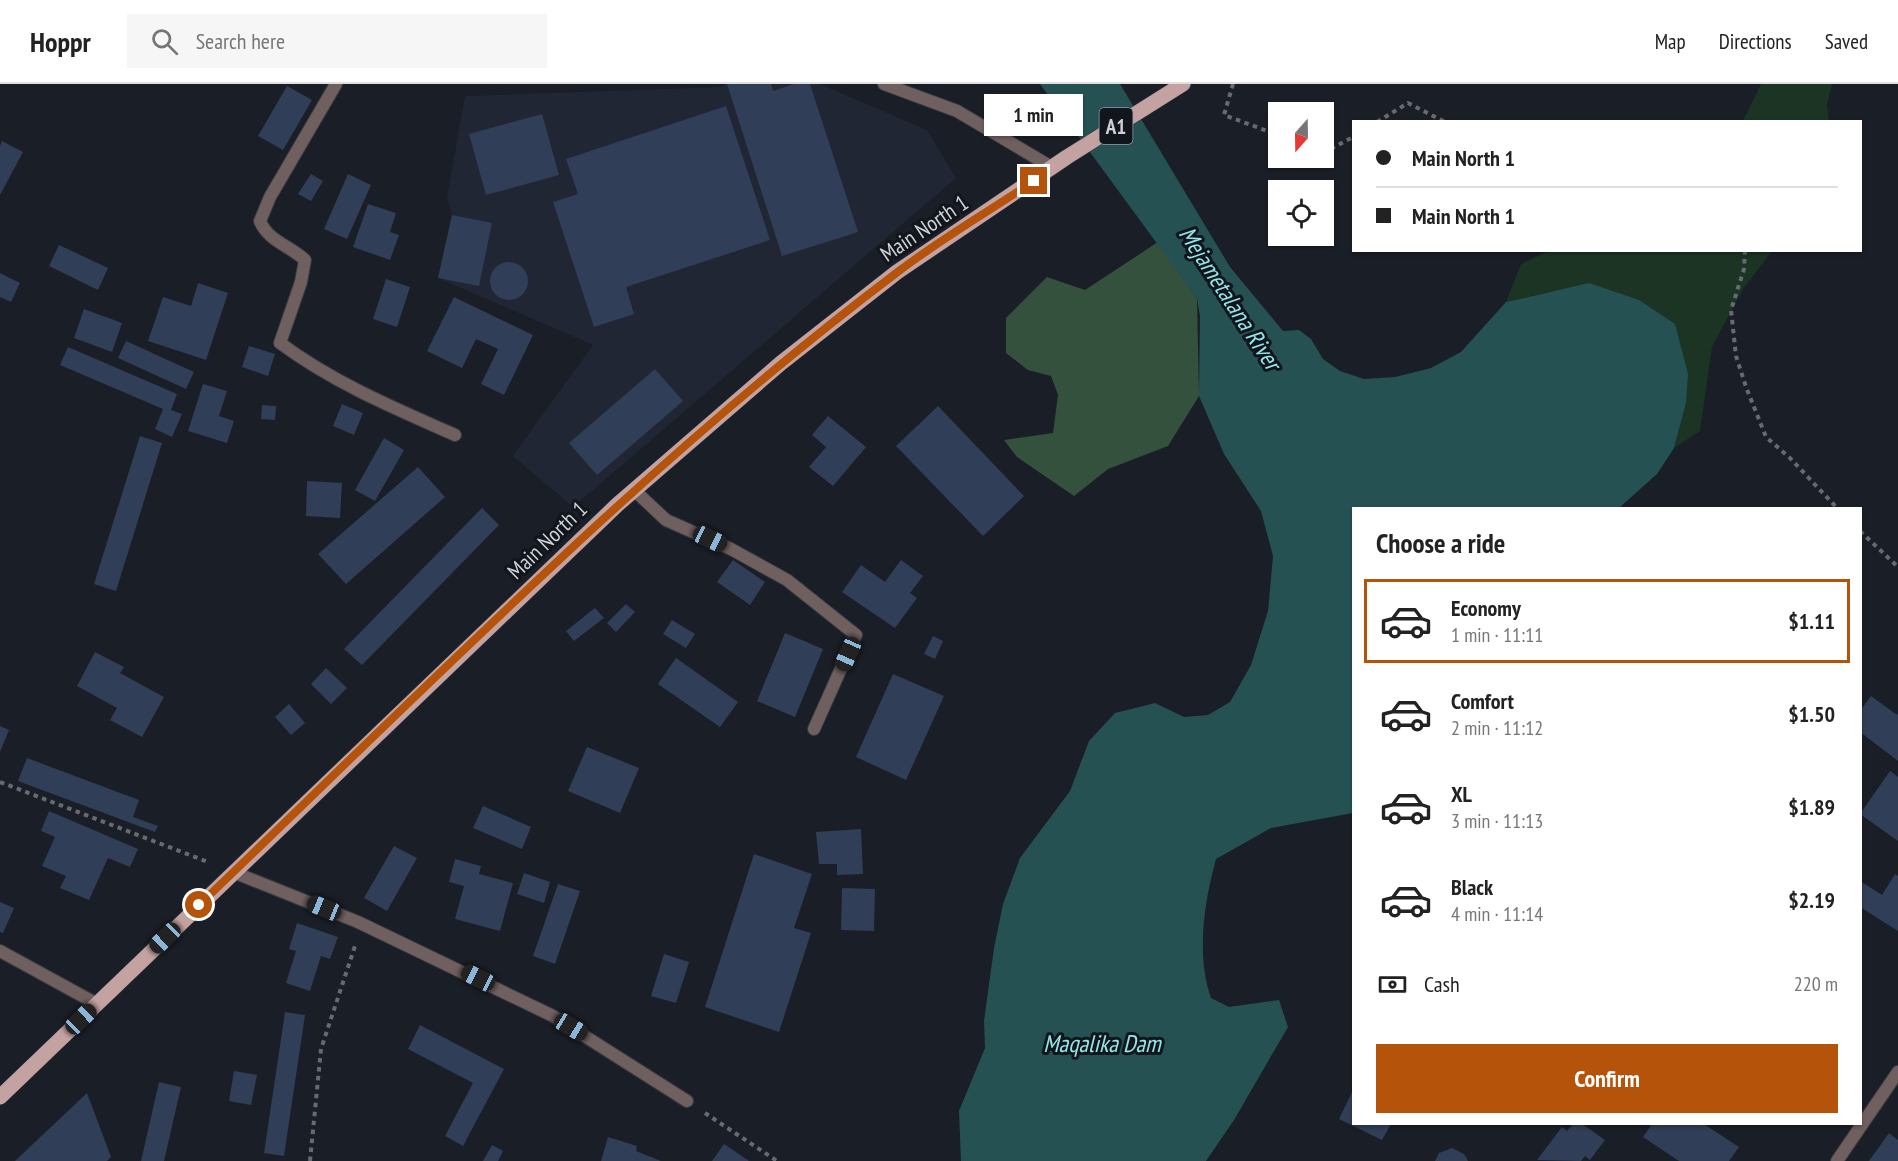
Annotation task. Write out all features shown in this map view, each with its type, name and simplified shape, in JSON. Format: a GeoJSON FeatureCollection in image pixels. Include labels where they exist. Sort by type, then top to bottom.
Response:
{"type":"FeatureCollection","features":[{"type":"Feature","properties":{"kind":"main road","name":"Main North 1"},"geometry":{"type":"LineString","coordinates":[[0,1097],[634,490],[781,363],[897,272],[1067,157],[1183,84]]}},
{"type":"Feature","properties":{"kind":"street"},"geometry":{"type":"LineString","coordinates":[[336,84],[270,197],[261,221],[264,232],[295,251],[304,261],[301,282],[280,343],[312,367],[368,396],[455,435]]}},
{"type":"Feature","properties":{"kind":"street"},"geometry":{"type":"LineString","coordinates":[[884,84],[957,111],[1053,168]]}},
{"type":"Feature","properties":{"kind":"street"},"geometry":{"type":"LineString","coordinates":[[634,490],[666,520],[731,549],[787,580],[856,635],[814,729]]}},
{"type":"Feature","properties":{"kind":"street"},"geometry":{"type":"LineString","coordinates":[[233,872],[358,922],[553,1016],[687,1101]]}},
{"type":"Feature","properties":{"kind":"street"},"geometry":{"type":"LineString","coordinates":[[0,951],[97,1004]]}},
{"type":"Feature","properties":{"kind":"street"},"geometry":{"type":"LineString","coordinates":[[1862,1124],[1898,1072]]}},
{"type":"Feature","properties":{"kind":"street"},"geometry":{"type":"LineString","coordinates":[[1836,1161],[1861,1125]]}},
{"type":"Feature","properties":{"kind":"path"},"geometry":{"type":"LineString","coordinates":[[1233,84],[1224,115],[1268,131]]}},
{"type":"Feature","properties":{"kind":"path"},"geometry":{"type":"LineString","coordinates":[[1380,120],[1408,103],[1441,120]]}},
{"type":"Feature","properties":{"kind":"path"},"geometry":{"type":"LineString","coordinates":[[1334,147],[1352,138]]}},
{"type":"Feature","properties":{"kind":"path"},"geometry":{"type":"LineString","coordinates":[[1745,252],[1744,269],[1731,310],[1736,356],[1746,387],[1766,437],[1790,458],[1836,507]]}},
{"type":"Feature","properties":{"kind":"path"},"geometry":{"type":"LineString","coordinates":[[1862,533],[1898,567]]}},
{"type":"Feature","properties":{"kind":"path"},"geometry":{"type":"LineString","coordinates":[[0,782],[233,872]]}},
{"type":"Feature","properties":{"kind":"path"},"geometry":{"type":"LineString","coordinates":[[310,1161],[321,1049],[357,941],[358,922]]}},
{"type":"Feature","properties":{"kind":"path"},"geometry":{"type":"LineString","coordinates":[[687,1101],[748,1139],[777,1161]]}},
{"type":"Feature","properties":{"kind":"shaded area"},"geometry":{"type":"Polygon","coordinates":[[[726,84],[820,84],[927,130],[956,178],[573,507],[513,456],[593,345],[438,278],[452,215],[447,198],[465,96],[721,87],[726,84]]]}},
{"type":"Feature","properties":{"kind":"shaded area"},"geometry":{"type":"Polygon","coordinates":[[[1761,84],[1832,84],[1827,105],[1829,120],[1743,120],[1761,84]]]}},
{"type":"Feature","properties":{"kind":"shaded area"},"geometry":{"type":"Polygon","coordinates":[[[1158,242],[1197,298],[1199,396],[1168,446],[1108,469],[1074,496],[1017,457],[1004,440],[1053,433],[1058,395],[1051,376],[1028,370],[1006,353],[1006,318],[1047,277],[1085,290],[1158,242]]]}},
{"type":"Feature","properties":{"kind":"shaded area"},"geometry":{"type":"Polygon","coordinates":[[[1547,252],[1771,252],[1743,289],[1712,347],[1700,431],[1674,448],[1686,403],[1553,291],[1506,302],[1521,264],[1547,252]]]}},
{"type":"Feature","properties":{"kind":"water","name":"Maqalika Dam"},"geometry":{"type":"Polygon","coordinates":[[[1040,84],[1120,84],[1230,267],[1283,331],[1299,330],[1311,339],[1323,359],[1340,371],[1364,379],[1395,377],[1431,368],[1461,352],[1506,302],[1589,283],[1639,300],[1675,324],[1688,374],[1686,403],[1674,448],[1657,474],[1620,507],[1352,507],[1352,813],[1271,828],[1216,859],[1203,929],[1204,964],[1211,998],[1229,1007],[1279,1000],[1288,1027],[1234,1120],[1206,1161],[961,1161],[959,1111],[985,1048],[984,1021],[994,948],[1003,904],[1020,858],[1070,791],[1089,741],[1115,713],[1155,703],[1184,717],[1208,715],[1230,702],[1251,665],[1268,611],[1273,556],[1261,511],[1224,454],[1199,396],[1200,316],[1197,298],[1040,84]]]}},
{"type":"Feature","properties":{"kind":"building"},"geometry":{"type":"Polygon","coordinates":[[[727,84],[771,84],[773,91],[794,84],[810,84],[858,232],[782,256],[727,84]]]}},
{"type":"Feature","properties":{"kind":"building"},"geometry":{"type":"Polygon","coordinates":[[[287,86],[312,100],[283,150],[258,136],[287,86]]]}},
{"type":"Feature","properties":{"kind":"building"},"geometry":{"type":"Polygon","coordinates":[[[726,106],[770,240],[626,287],[634,314],[594,327],[553,202],[578,194],[566,159],[726,106]]]}},
{"type":"Feature","properties":{"kind":"building"},"geometry":{"type":"Polygon","coordinates":[[[542,114],[559,175],[486,195],[469,134],[542,114]]]}},
{"type":"Feature","properties":{"kind":"building"},"geometry":{"type":"Polygon","coordinates":[[[2,141],[23,152],[0,195],[0,146],[2,141]]]}},
{"type":"Feature","properties":{"kind":"building"},"geometry":{"type":"Polygon","coordinates":[[[311,174],[323,181],[311,201],[298,194],[311,174]]]}},
{"type":"Feature","properties":{"kind":"building"},"geometry":{"type":"Polygon","coordinates":[[[348,174],[371,185],[347,239],[324,229],[348,174]]]}},
{"type":"Feature","properties":{"kind":"building"},"geometry":{"type":"Polygon","coordinates":[[[368,204],[396,213],[390,232],[399,235],[390,260],[353,247],[368,204]]]}},
{"type":"Feature","properties":{"kind":"building"},"geometry":{"type":"Polygon","coordinates":[[[452,215],[492,223],[479,286],[438,278],[452,215]]]}},
{"type":"Feature","properties":{"kind":"building"},"geometry":{"type":"Polygon","coordinates":[[[59,245],[108,268],[98,290],[49,266],[59,245]]]}},
{"type":"Feature","properties":{"kind":"building"},"geometry":{"type":"Polygon","coordinates":[[[509,262],[516,263],[522,268],[527,274],[527,288],[522,294],[516,299],[509,300],[502,299],[496,294],[491,288],[490,281],[491,274],[496,268],[502,263],[509,262]]]}},
{"type":"Feature","properties":{"kind":"building"},"geometry":{"type":"Polygon","coordinates":[[[0,273],[20,283],[11,302],[0,297],[0,273]]]}},
{"type":"Feature","properties":{"kind":"building"},"geometry":{"type":"Polygon","coordinates":[[[386,279],[410,287],[397,327],[373,319],[386,279]]]}},
{"type":"Feature","properties":{"kind":"building"},"geometry":{"type":"Polygon","coordinates":[[[198,283],[228,293],[206,360],[148,341],[163,297],[191,306],[198,283]]]}},
{"type":"Feature","properties":{"kind":"building"},"geometry":{"type":"Polygon","coordinates":[[[454,297],[533,335],[504,395],[481,384],[498,349],[476,339],[462,368],[427,351],[454,297]]]}},
{"type":"Feature","properties":{"kind":"building"},"geometry":{"type":"Polygon","coordinates":[[[84,309],[122,323],[112,352],[74,338],[84,309]]]}},
{"type":"Feature","properties":{"kind":"building"},"geometry":{"type":"Polygon","coordinates":[[[126,341],[194,372],[186,389],[118,358],[126,341]]]}},
{"type":"Feature","properties":{"kind":"building"},"geometry":{"type":"Polygon","coordinates":[[[249,346],[275,354],[268,376],[242,367],[249,346]]]}},
{"type":"Feature","properties":{"kind":"building"},"geometry":{"type":"Polygon","coordinates":[[[68,347],[177,394],[171,410],[182,414],[172,437],[155,429],[163,409],[60,365],[68,347]]]}},
{"type":"Feature","properties":{"kind":"building"},"geometry":{"type":"Polygon","coordinates":[[[655,369],[683,401],[597,475],[569,443],[655,369]]]}},
{"type":"Feature","properties":{"kind":"building"},"geometry":{"type":"Polygon","coordinates":[[[203,384],[227,391],[219,416],[234,421],[227,443],[188,431],[203,384]]]}},
{"type":"Feature","properties":{"kind":"building"},"geometry":{"type":"Polygon","coordinates":[[[342,404],[363,413],[354,435],[333,426],[342,404]]]}},
{"type":"Feature","properties":{"kind":"building"},"geometry":{"type":"Polygon","coordinates":[[[262,405],[276,406],[275,420],[261,419],[262,405]]]}},
{"type":"Feature","properties":{"kind":"building"},"geometry":{"type":"Polygon","coordinates":[[[938,406],[1024,496],[983,536],[896,446],[938,406]]]}},
{"type":"Feature","properties":{"kind":"building"},"geometry":{"type":"Polygon","coordinates":[[[828,416],[866,447],[833,486],[809,467],[826,447],[812,435],[828,416]]]}},
{"type":"Feature","properties":{"kind":"building"},"geometry":{"type":"Polygon","coordinates":[[[140,436],[162,443],[116,591],[94,584],[140,436]]]}},
{"type":"Feature","properties":{"kind":"building"},"geometry":{"type":"Polygon","coordinates":[[[384,438],[404,450],[375,501],[355,490],[384,438]]]}},
{"type":"Feature","properties":{"kind":"building"},"geometry":{"type":"Polygon","coordinates":[[[418,467],[445,497],[346,584],[318,554],[418,467]]]}},
{"type":"Feature","properties":{"kind":"building"},"geometry":{"type":"Polygon","coordinates":[[[307,481],[342,483],[340,518],[306,516],[307,481]]]}},
{"type":"Feature","properties":{"kind":"building"},"geometry":{"type":"Polygon","coordinates":[[[482,508],[499,525],[362,665],[344,649],[482,508]]]}},
{"type":"Feature","properties":{"kind":"building"},"geometry":{"type":"Polygon","coordinates":[[[733,560],[765,582],[750,605],[717,582],[733,560]]]}},
{"type":"Feature","properties":{"kind":"building"},"geometry":{"type":"Polygon","coordinates":[[[901,560],[923,576],[910,593],[917,598],[895,628],[842,592],[861,565],[885,582],[901,560]]]}},
{"type":"Feature","properties":{"kind":"building"},"geometry":{"type":"Polygon","coordinates":[[[626,604],[635,612],[616,632],[607,623],[626,604]]]}},
{"type":"Feature","properties":{"kind":"building"},"geometry":{"type":"Polygon","coordinates":[[[595,608],[604,618],[574,641],[566,631],[595,608]]]}},
{"type":"Feature","properties":{"kind":"building"},"geometry":{"type":"Polygon","coordinates":[[[672,620],[695,634],[686,648],[663,634],[672,620]]]}},
{"type":"Feature","properties":{"kind":"building"},"geometry":{"type":"Polygon","coordinates":[[[785,633],[823,649],[795,717],[757,701],[785,633]]]}},
{"type":"Feature","properties":{"kind":"building"},"geometry":{"type":"Polygon","coordinates":[[[933,636],[943,641],[935,659],[924,654],[933,636]]]}},
{"type":"Feature","properties":{"kind":"building"},"geometry":{"type":"Polygon","coordinates":[[[95,652],[124,667],[120,673],[164,697],[142,737],[110,720],[117,708],[77,686],[95,652]]]}},
{"type":"Feature","properties":{"kind":"building"},"geometry":{"type":"Polygon","coordinates":[[[676,658],[738,702],[720,727],[658,684],[676,658]]]}},
{"type":"Feature","properties":{"kind":"building"},"geometry":{"type":"Polygon","coordinates":[[[326,668],[347,688],[331,704],[311,684],[326,668]]]}},
{"type":"Feature","properties":{"kind":"building"},"geometry":{"type":"Polygon","coordinates":[[[893,674],[944,696],[906,780],[856,757],[893,674]]]}},
{"type":"Feature","properties":{"kind":"building"},"geometry":{"type":"Polygon","coordinates":[[[1871,696],[1897,715],[1898,713],[1898,761],[1862,734],[1862,708],[1871,696]]]}},
{"type":"Feature","properties":{"kind":"building"},"geometry":{"type":"Polygon","coordinates":[[[289,704],[305,723],[291,735],[275,717],[289,704]]]}},
{"type":"Feature","properties":{"kind":"building"},"geometry":{"type":"Polygon","coordinates":[[[0,726],[9,730],[0,752],[0,726]]]}},
{"type":"Feature","properties":{"kind":"building"},"geometry":{"type":"Polygon","coordinates":[[[587,747],[639,768],[620,813],[568,791],[587,747]]]}},
{"type":"Feature","properties":{"kind":"building"},"geometry":{"type":"Polygon","coordinates":[[[27,758],[139,800],[133,817],[158,826],[155,832],[18,781],[27,758]]]}},
{"type":"Feature","properties":{"kind":"building"},"geometry":{"type":"Polygon","coordinates":[[[1890,771],[1898,777],[1898,841],[1862,815],[1862,811],[1890,771]]]}},
{"type":"Feature","properties":{"kind":"building"},"geometry":{"type":"Polygon","coordinates":[[[483,806],[531,827],[522,849],[473,828],[483,806]]]}},
{"type":"Feature","properties":{"kind":"building"},"geometry":{"type":"Polygon","coordinates":[[[49,811],[138,849],[130,867],[108,858],[89,900],[60,888],[66,876],[42,866],[55,837],[41,831],[49,811]]]}},
{"type":"Feature","properties":{"kind":"building"},"geometry":{"type":"Polygon","coordinates":[[[861,829],[863,874],[837,875],[837,864],[819,864],[816,832],[861,829]]]}},
{"type":"Feature","properties":{"kind":"building"},"geometry":{"type":"Polygon","coordinates":[[[394,846],[417,858],[387,911],[364,898],[394,846]]]}},
{"type":"Feature","properties":{"kind":"building"},"geometry":{"type":"Polygon","coordinates":[[[754,854],[812,874],[794,928],[811,933],[779,1032],[705,1007],[754,854]]]}},
{"type":"Feature","properties":{"kind":"building"},"geometry":{"type":"Polygon","coordinates":[[[455,859],[481,866],[479,874],[513,883],[500,931],[455,919],[464,886],[449,882],[455,859]]]}},
{"type":"Feature","properties":{"kind":"building"},"geometry":{"type":"Polygon","coordinates":[[[524,873],[550,882],[544,903],[517,894],[524,873]]]}},
{"type":"Feature","properties":{"kind":"building"},"geometry":{"type":"Polygon","coordinates":[[[1895,874],[1898,876],[1898,931],[1862,908],[1862,882],[1882,895],[1895,874]]]}},
{"type":"Feature","properties":{"kind":"building"},"geometry":{"type":"Polygon","coordinates":[[[558,884],[580,891],[555,964],[533,956],[558,884]]]}},
{"type":"Feature","properties":{"kind":"building"},"geometry":{"type":"Polygon","coordinates":[[[842,888],[875,889],[874,931],[841,930],[842,888]]]}},
{"type":"Feature","properties":{"kind":"building"},"geometry":{"type":"Polygon","coordinates":[[[0,902],[14,908],[3,933],[0,932],[0,902]]]}},
{"type":"Feature","properties":{"kind":"building"},"geometry":{"type":"Polygon","coordinates":[[[297,923],[338,937],[330,959],[321,956],[310,991],[286,983],[296,951],[289,949],[297,923]]]}},
{"type":"Feature","properties":{"kind":"building"},"geometry":{"type":"Polygon","coordinates":[[[664,954],[689,962],[676,1003],[651,996],[664,954]]]}},
{"type":"Feature","properties":{"kind":"building"},"geometry":{"type":"Polygon","coordinates":[[[285,1012],[305,1015],[284,1156],[264,1153],[285,1012]]]}},
{"type":"Feature","properties":{"kind":"building"},"geometry":{"type":"Polygon","coordinates":[[[420,1025],[504,1069],[463,1146],[445,1136],[473,1083],[408,1049],[420,1025]]]}},
{"type":"Feature","properties":{"kind":"building"},"geometry":{"type":"Polygon","coordinates":[[[234,1071],[257,1075],[251,1105],[229,1101],[234,1071]]]}},
{"type":"Feature","properties":{"kind":"building"},"geometry":{"type":"Polygon","coordinates":[[[159,1082],[181,1087],[164,1161],[141,1161],[159,1082]]]}},
{"type":"Feature","properties":{"kind":"building"},"geometry":{"type":"Polygon","coordinates":[[[1352,1092],[1352,1125],[1390,1125],[1382,1140],[1339,1119],[1352,1092]]]}},
{"type":"Feature","properties":{"kind":"building"},"geometry":{"type":"Polygon","coordinates":[[[87,1093],[111,1157],[107,1161],[15,1161],[87,1093]]]}},
{"type":"Feature","properties":{"kind":"building"},"geometry":{"type":"Polygon","coordinates":[[[1572,1125],[1583,1125],[1605,1140],[1590,1160],[1585,1156],[1581,1161],[1537,1160],[1562,1127],[1567,1131],[1572,1125]]]}},
{"type":"Feature","properties":{"kind":"building"},"geometry":{"type":"Polygon","coordinates":[[[1651,1125],[1706,1125],[1739,1147],[1729,1161],[1679,1161],[1643,1137],[1651,1125]]]}},
{"type":"Feature","properties":{"kind":"building"},"geometry":{"type":"Polygon","coordinates":[[[1889,1133],[1898,1140],[1898,1161],[1869,1161],[1889,1133]]]}},
{"type":"Feature","properties":{"kind":"building"},"geometry":{"type":"Polygon","coordinates":[[[608,1137],[637,1146],[636,1151],[661,1161],[601,1161],[608,1137]]]}},
{"type":"Feature","properties":{"kind":"building"},"geometry":{"type":"Polygon","coordinates":[[[724,1144],[749,1161],[712,1161],[724,1144]]]}},
{"type":"Feature","properties":{"kind":"building"},"geometry":{"type":"Polygon","coordinates":[[[492,1145],[503,1151],[498,1161],[483,1161],[492,1145]]]}},
{"type":"Feature","properties":{"kind":"building"},"geometry":{"type":"Polygon","coordinates":[[[1452,1148],[1464,1154],[1468,1161],[1435,1161],[1439,1153],[1452,1148]]]}},
{"type":"Feature","properties":{"kind":"route"},"geometry":{"type":"LineString","coordinates":[[199,905],[617,505],[781,363],[897,272],[1034,181]]}},
{"type":"Feature","properties":{"kind":"water label","name":"Mejametalana River"},"geometry":{"type":"Point","coordinates":[1230,298]}}]}
